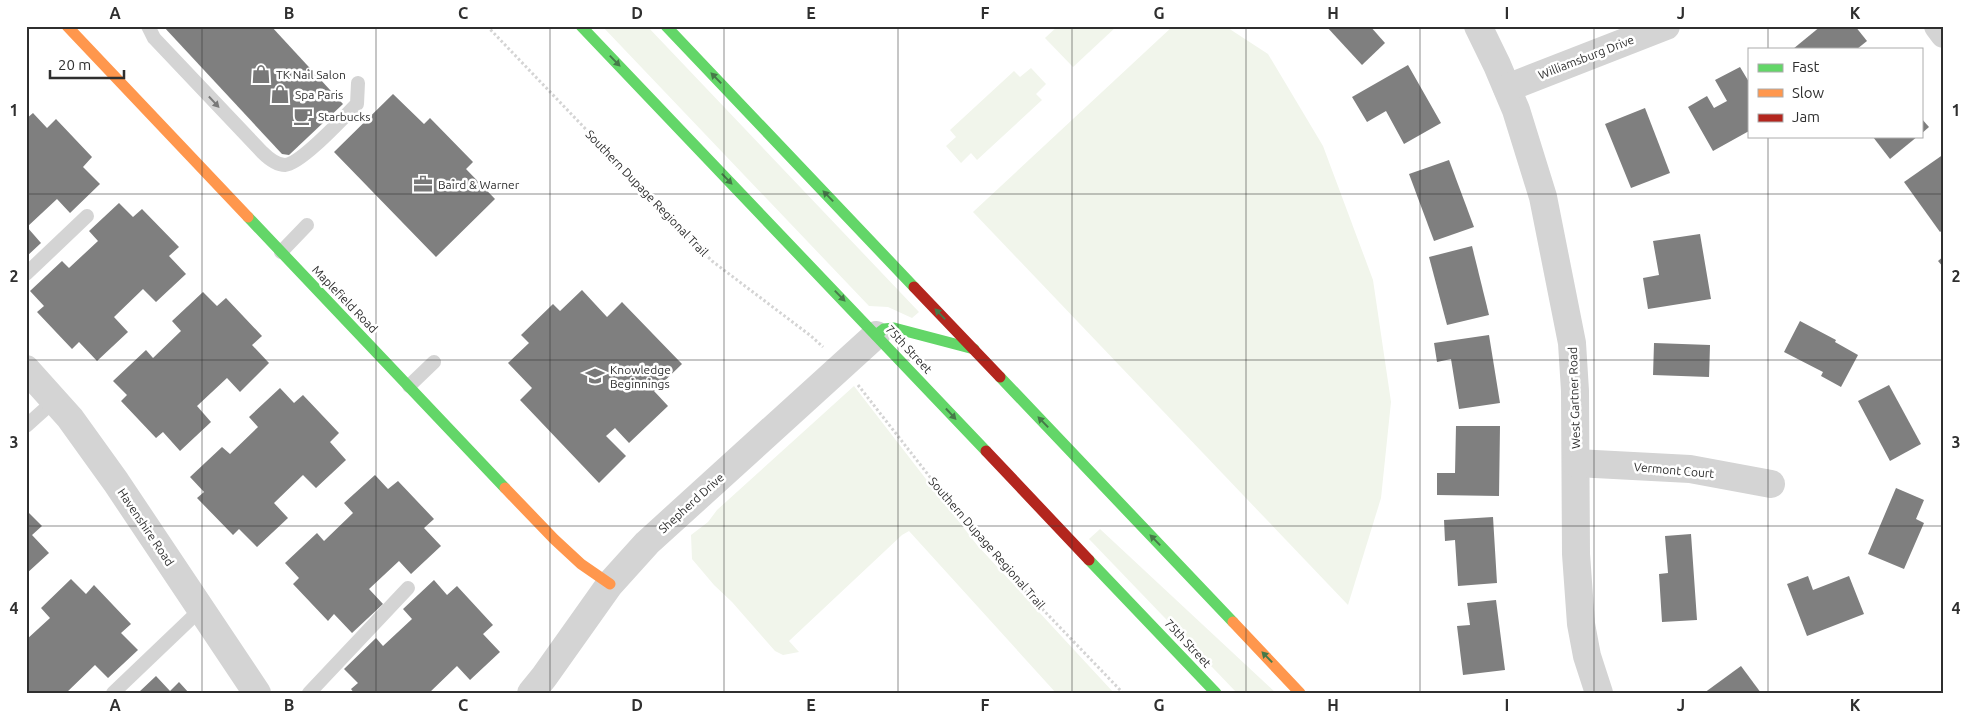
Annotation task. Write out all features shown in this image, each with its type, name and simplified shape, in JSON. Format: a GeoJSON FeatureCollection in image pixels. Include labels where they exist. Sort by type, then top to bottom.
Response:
{"type":"FeatureCollection","features":[{"type":"Feature","properties":{"kind":"main road","name":"Maplefield Road"},"geometry":{"type":"LineString","coordinates":[[67,26],[554,539],[581,564],[610,584]]}},
{"type":"Feature","properties":{"kind":"main road","name":"75th Street"},"geometry":{"type":"LineString","coordinates":[[581,26],[1216,693]]}},
{"type":"Feature","properties":{"kind":"main road"},"geometry":{"type":"LineString","coordinates":[[666,26],[1300,693]]}},
{"type":"Feature","properties":{"kind":"main road"},"geometry":{"type":"LineString","coordinates":[[876,335],[884,329],[894,328],[974,349]]}},
{"type":"Feature","properties":{"kind":"street","name":"West Gartner Road"},"geometry":{"type":"LineString","coordinates":[[1478,26],[1516,110],[1544,197],[1572,343],[1576,392],[1576,554],[1580,624],[1587,656],[1599,693]]}},
{"type":"Feature","properties":{"kind":"street","name":"Williamsburg Drive"},"geometry":{"type":"LineString","coordinates":[[1507,88],[1666,26]]}},
{"type":"Feature","properties":{"kind":"street"},"geometry":{"type":"LineString","coordinates":[[1938,26],[1944,34]]}},
{"type":"Feature","properties":{"kind":"street","name":"Shepherd Drive"},"geometry":{"type":"LineString","coordinates":[[531,693],[610,584],[647,543],[876,335]]}},
{"type":"Feature","properties":{"kind":"street","name":"Havenshire Road"},"geometry":{"type":"LineString","coordinates":[[26,369],[55,400],[116,482],[257,693]]}},
{"type":"Feature","properties":{"kind":"street","name":"Vermont Court"},"geometry":{"type":"LineString","coordinates":[[1576,463],[1690,469],[1771,484]]}},
{"type":"Feature","properties":{"kind":"lane"},"geometry":{"type":"LineString","coordinates":[[148,26],[154,38],[262,152],[272,161],[283,165],[292,164],[304,155],[357,104],[358,84]]}},
{"type":"Feature","properties":{"kind":"lane"},"geometry":{"type":"LineString","coordinates":[[26,274],[87,216]]}},
{"type":"Feature","properties":{"kind":"lane"},"geometry":{"type":"LineString","coordinates":[[281,252],[307,225]]}},
{"type":"Feature","properties":{"kind":"lane"},"geometry":{"type":"LineString","coordinates":[[409,386],[434,362]]}},
{"type":"Feature","properties":{"kind":"lane"},"geometry":{"type":"LineString","coordinates":[[26,426],[55,400]]}},
{"type":"Feature","properties":{"kind":"lane"},"geometry":{"type":"LineString","coordinates":[[309,693],[408,588]]}},
{"type":"Feature","properties":{"kind":"lane"},"geometry":{"type":"LineString","coordinates":[[113,693],[201,609]]}},
{"type":"Feature","properties":{"kind":"path","name":"Southern Dupage Regional Trail"},"geometry":{"type":"LineString","coordinates":[[487,26],[712,261],[820,344]]}},
{"type":"Feature","properties":{"kind":"path","name":"Southern Dupage Regional Trail"},"geometry":{"type":"LineString","coordinates":[[860,386],[944,495],[1027,592],[1123,693]]}},
{"type":"Feature","properties":{"kind":"shaded area"},"geometry":{"type":"Polygon","coordinates":[[[602,26],[647,26],[919,312],[912,318],[888,307],[869,306],[602,26]]]}},
{"type":"Feature","properties":{"kind":"shaded area"},"geometry":{"type":"Polygon","coordinates":[[[1058,26],[1117,26],[1073,67],[1045,38],[1058,26]]]}},
{"type":"Feature","properties":{"kind":"shaded area"},"geometry":{"type":"Polygon","coordinates":[[[1173,26],[1225,26],[1268,54],[1323,146],[1373,280],[1391,402],[1381,498],[1348,605],[973,212],[1173,26]]]}},
{"type":"Feature","properties":{"kind":"shaded area"},"geometry":{"type":"Polygon","coordinates":[[[1031,68],[1046,84],[1036,94],[1042,100],[977,160],[971,153],[961,163],[946,146],[956,137],[950,130],[1014,71],[1020,77],[1031,68]]]}},
{"type":"Feature","properties":{"kind":"shaded area"},"geometry":{"type":"Polygon","coordinates":[[[854,386],[977,545],[1114,693],[1056,693],[909,531],[902,535],[789,641],[799,652],[783,655],[775,651],[732,602],[714,585],[692,559],[691,535],[708,522],[717,510],[854,386]]]}},
{"type":"Feature","properties":{"kind":"shaded area"},"geometry":{"type":"Polygon","coordinates":[[[1100,529],[1276,693],[1237,693],[1089,539],[1100,529]]]}},
{"type":"Feature","properties":{"kind":"building"},"geometry":{"type":"Polygon","coordinates":[[[163,26],[271,26],[343,104],[289,155],[282,154],[163,26]]]}},
{"type":"Feature","properties":{"kind":"building"},"geometry":{"type":"Polygon","coordinates":[[[1326,26],[1370,26],[1385,43],[1362,65],[1326,26]]]}},
{"type":"Feature","properties":{"kind":"building"},"geometry":{"type":"Polygon","coordinates":[[[1821,26],[1855,26],[1867,41],[1858,48],[1794,48],[1821,26]]]}},
{"type":"Feature","properties":{"kind":"building"},"geometry":{"type":"Polygon","coordinates":[[[1408,65],[1441,123],[1404,144],[1386,111],[1367,122],[1352,97],[1408,65]]]}},
{"type":"Feature","properties":{"kind":"building"},"geometry":{"type":"Polygon","coordinates":[[[1740,67],[1748,80],[1748,132],[1713,151],[1688,107],[1707,96],[1714,108],[1727,101],[1715,80],[1740,67]]]}},
{"type":"Feature","properties":{"kind":"building","name":"Baird & Warner"},"geometry":{"type":"Polygon","coordinates":[[[393,94],[424,124],[430,118],[473,162],[466,169],[495,199],[436,257],[334,152],[393,94]]]}},
{"type":"Feature","properties":{"kind":"building"},"geometry":{"type":"Polygon","coordinates":[[[1645,108],[1670,173],[1631,188],[1605,124],[1645,108]]]}},
{"type":"Feature","properties":{"kind":"building"},"geometry":{"type":"Polygon","coordinates":[[[33,113],[47,128],[56,119],[92,157],[83,167],[100,184],[70,213],[57,199],[27,227],[41,243],[26,257],[26,119],[33,113]]]}},
{"type":"Feature","properties":{"kind":"building"},"geometry":{"type":"Polygon","coordinates":[[[1922,119],[1929,127],[1922,133],[1922,119]]]}},
{"type":"Feature","properties":{"kind":"building"},"geometry":{"type":"Polygon","coordinates":[[[1874,138],[1916,138],[1890,159],[1874,138]]]}},
{"type":"Feature","properties":{"kind":"building"},"geometry":{"type":"Polygon","coordinates":[[[1944,154],[1944,229],[1940,232],[1904,182],[1944,154]]]}},
{"type":"Feature","properties":{"kind":"building"},"geometry":{"type":"Polygon","coordinates":[[[1449,160],[1474,227],[1434,241],[1409,174],[1449,160]]]}},
{"type":"Feature","properties":{"kind":"building"},"geometry":{"type":"Polygon","coordinates":[[[119,203],[133,217],[142,209],[179,247],[169,256],[186,274],[156,302],[143,289],[114,317],[128,332],[97,361],[79,342],[72,349],[37,312],[44,306],[30,291],[62,261],[69,268],[98,241],[89,231],[119,203]]]}},
{"type":"Feature","properties":{"kind":"building"},"geometry":{"type":"Polygon","coordinates":[[[1700,234],[1711,299],[1648,309],[1643,278],[1659,275],[1653,241],[1700,234]]]}},
{"type":"Feature","properties":{"kind":"building"},"geometry":{"type":"Polygon","coordinates":[[[1472,246],[1489,315],[1447,325],[1429,257],[1472,246]]]}},
{"type":"Feature","properties":{"kind":"building"},"geometry":{"type":"Polygon","coordinates":[[[1944,256],[1944,268],[1938,261],[1944,256]]]}},
{"type":"Feature","properties":{"kind":"building","name":"Knowledge Beginnings"},"geometry":{"type":"Polygon","coordinates":[[[582,290],[607,317],[622,302],[682,364],[654,391],[668,406],[629,443],[615,428],[606,436],[626,456],[599,483],[520,400],[532,388],[508,363],[529,343],[521,335],[553,304],[560,311],[582,290]]]}},
{"type":"Feature","properties":{"kind":"building"},"geometry":{"type":"Polygon","coordinates":[[[203,292],[217,306],[226,298],[262,336],[252,345],[269,363],[240,392],[227,378],[197,406],[211,422],[180,451],[163,432],[156,438],[121,401],[127,395],[113,381],[146,350],[153,358],[181,331],[172,321],[203,292]]]}},
{"type":"Feature","properties":{"kind":"building"},"geometry":{"type":"Polygon","coordinates":[[[1800,321],[1836,340],[1835,342],[1858,355],[1841,387],[1821,376],[1823,372],[1784,352],[1800,321]]]}},
{"type":"Feature","properties":{"kind":"building"},"geometry":{"type":"Polygon","coordinates":[[[1489,335],[1500,403],[1459,409],[1451,359],[1437,362],[1434,343],[1489,335]]]}},
{"type":"Feature","properties":{"kind":"building"},"geometry":{"type":"Polygon","coordinates":[[[1654,343],[1710,345],[1709,377],[1653,375],[1654,343]]]}},
{"type":"Feature","properties":{"kind":"building"},"geometry":{"type":"Polygon","coordinates":[[[1889,385],[1921,444],[1890,461],[1858,401],[1889,385]]]}},
{"type":"Feature","properties":{"kind":"building"},"geometry":{"type":"Polygon","coordinates":[[[280,388],[294,403],[303,395],[339,433],[330,442],[346,460],[316,488],[303,475],[274,503],[288,518],[257,547],[239,529],[233,535],[197,498],[204,492],[190,477],[222,447],[230,454],[258,427],[249,417],[280,388]]]}},
{"type":"Feature","properties":{"kind":"building"},"geometry":{"type":"Polygon","coordinates":[[[1456,426],[1500,426],[1499,496],[1437,495],[1437,473],[1455,473],[1456,426]]]}},
{"type":"Feature","properties":{"kind":"building"},"geometry":{"type":"Polygon","coordinates":[[[375,475],[388,489],[398,481],[434,519],[424,528],[441,546],[411,574],[399,561],[369,589],[383,604],[352,633],[334,614],[328,621],[293,584],[299,578],[285,563],[317,533],[324,541],[353,513],[344,503],[375,475]]]}},
{"type":"Feature","properties":{"kind":"building"},"geometry":{"type":"Polygon","coordinates":[[[1896,488],[1924,500],[1916,519],[1924,523],[1904,569],[1868,554],[1896,488]]]}},
{"type":"Feature","properties":{"kind":"building"},"geometry":{"type":"Polygon","coordinates":[[[26,510],[42,526],[32,535],[49,553],[26,574],[26,510]]]}},
{"type":"Feature","properties":{"kind":"building"},"geometry":{"type":"Polygon","coordinates":[[[1493,517],[1497,583],[1458,586],[1455,540],[1445,541],[1444,520],[1493,517]]]}},
{"type":"Feature","properties":{"kind":"building"},"geometry":{"type":"Polygon","coordinates":[[[1691,534],[1697,620],[1662,622],[1659,574],[1668,573],[1665,536],[1691,534]]]}},
{"type":"Feature","properties":{"kind":"building"},"geometry":{"type":"Polygon","coordinates":[[[1808,576],[1813,590],[1849,576],[1864,614],[1807,636],[1787,584],[1808,576]]]}},
{"type":"Feature","properties":{"kind":"building"},"geometry":{"type":"Polygon","coordinates":[[[71,579],[86,594],[94,585],[131,624],[121,633],[138,650],[108,678],[95,665],[66,693],[26,693],[26,640],[50,618],[41,608],[71,579]]]}},
{"type":"Feature","properties":{"kind":"building"},"geometry":{"type":"Polygon","coordinates":[[[434,580],[447,595],[457,586],[493,625],[483,634],[500,652],[470,680],[457,666],[429,693],[354,693],[351,689],[358,683],[344,669],[376,638],[383,646],[412,619],[403,609],[434,580]]]}},
{"type":"Feature","properties":{"kind":"building"},"geometry":{"type":"Polygon","coordinates":[[[1496,600],[1505,670],[1463,675],[1457,626],[1470,625],[1467,603],[1496,600]]]}},
{"type":"Feature","properties":{"kind":"building"},"geometry":{"type":"Polygon","coordinates":[[[1741,666],[1761,693],[1704,693],[1741,666]]]}},
{"type":"Feature","properties":{"kind":"building"},"geometry":{"type":"Polygon","coordinates":[[[156,676],[170,691],[179,682],[189,693],[138,693],[156,676]]]}},
{"type":"Feature","properties":{"kind":"traffic: fast"},"geometry":{"type":"LineString","coordinates":[[581,26],[986,451]]}},
{"type":"Feature","properties":{"kind":"traffic: fast"},"geometry":{"type":"LineString","coordinates":[[666,26],[914,287]]}},
{"type":"Feature","properties":{"kind":"traffic: fast"},"geometry":{"type":"LineString","coordinates":[[248,217],[505,488]]}},
{"type":"Feature","properties":{"kind":"traffic: fast"},"geometry":{"type":"LineString","coordinates":[[876,335],[884,329],[894,328],[974,349]]}},
{"type":"Feature","properties":{"kind":"traffic: fast"},"geometry":{"type":"LineString","coordinates":[[1000,377],[1233,622]]}},
{"type":"Feature","properties":{"kind":"traffic: fast"},"geometry":{"type":"LineString","coordinates":[[1089,560],[1216,693]]}},
{"type":"Feature","properties":{"kind":"traffic: slow"},"geometry":{"type":"LineString","coordinates":[[67,26],[248,217]]}},
{"type":"Feature","properties":{"kind":"traffic: slow"},"geometry":{"type":"LineString","coordinates":[[505,488],[581,564],[610,584]]}},
{"type":"Feature","properties":{"kind":"traffic: slow"},"geometry":{"type":"LineString","coordinates":[[1233,622],[1300,693]]}},
{"type":"Feature","properties":{"kind":"traffic: jam"},"geometry":{"type":"LineString","coordinates":[[914,287],[1000,377]]}},
{"type":"Feature","properties":{"kind":"traffic: jam"},"geometry":{"type":"LineString","coordinates":[[986,451],[1089,560]]}},
{"type":"Feature","properties":{"kind":"place","name":"TK Nail Salon"},"geometry":{"type":"Point","coordinates":[261,74]}},
{"type":"Feature","properties":{"kind":"place","name":"Spa Paris"},"geometry":{"type":"Point","coordinates":[280,94]}},
{"type":"Feature","properties":{"kind":"place","name":"Starbucks"},"geometry":{"type":"Point","coordinates":[303,116]}},
{"type":"Feature","properties":{"kind":"place","name":"Baird & Warner"},"geometry":{"type":"Point","coordinates":[423,184]}},
{"type":"Feature","properties":{"kind":"place","name":"Knowledge Beginnings"},"geometry":{"type":"Point","coordinates":[595,376]}}]}
